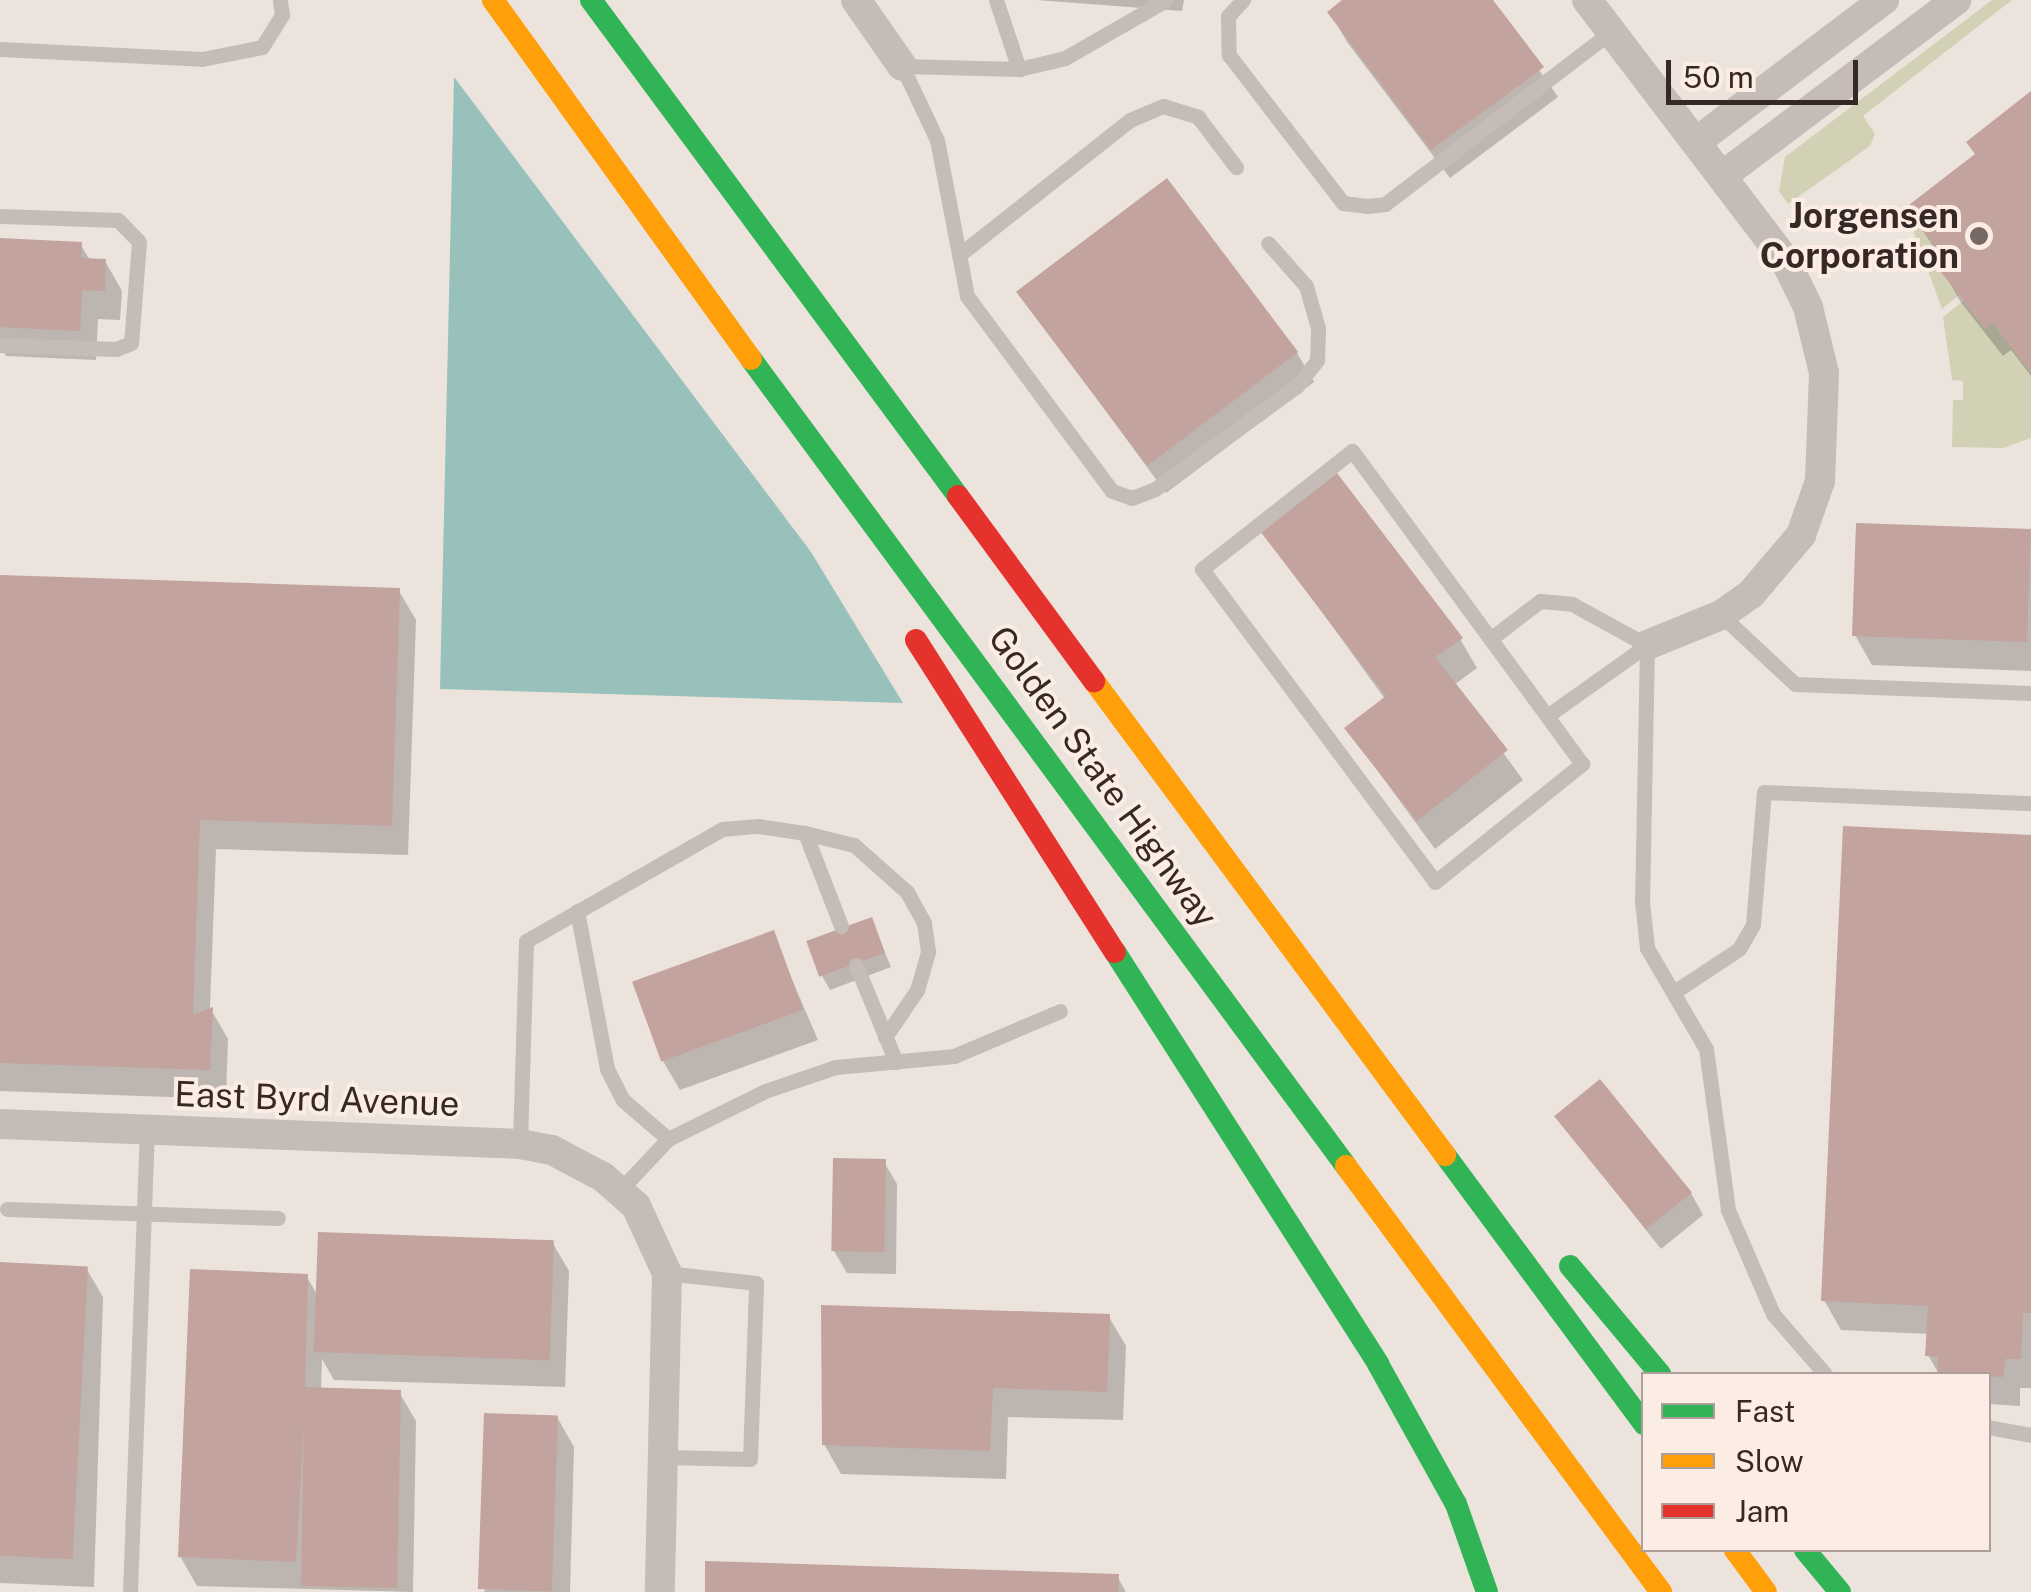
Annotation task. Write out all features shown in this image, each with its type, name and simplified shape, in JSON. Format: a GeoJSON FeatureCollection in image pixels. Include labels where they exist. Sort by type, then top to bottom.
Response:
{"type":"FeatureCollection","features":[{"type":"Feature","properties":{"kind":"highway","name":"Golden State Highway"},"geometry":{"type":"LineString","coordinates":[[493,0],[654,228],[1661,1592]]}},
{"type":"Feature","properties":{"kind":"highway","name":"Golden State Highway"},"geometry":{"type":"LineString","coordinates":[[591,0],[1641,1420]]}},
{"type":"Feature","properties":{"kind":"highway"},"geometry":{"type":"LineString","coordinates":[[654,228],[856,546]]}},
{"type":"Feature","properties":{"kind":"highway"},"geometry":{"type":"LineString","coordinates":[[899,612],[1378,1364],[1456,1504],[1487,1592]]}},
{"type":"Feature","properties":{"kind":"highway"},"geometry":{"type":"LineString","coordinates":[[1338,1006],[1504,1192]]}},
{"type":"Feature","properties":{"kind":"highway"},"geometry":{"type":"LineString","coordinates":[[1554,1248],[1658,1372]]}},
{"type":"Feature","properties":{"kind":"highway"},"geometry":{"type":"LineString","coordinates":[[1736,1552],[1766,1592]]}},
{"type":"Feature","properties":{"kind":"highway"},"geometry":{"type":"LineString","coordinates":[[1806,1552],[1840,1592]]}},
{"type":"Feature","properties":{"kind":"street"},"geometry":{"type":"LineString","coordinates":[[1588,0],[1798,283],[1819,341],[1825,405],[1820,481],[1801,535],[1781,565],[1720,615],[1647,644]]}},
{"type":"Feature","properties":{"kind":"street"},"geometry":{"type":"LineString","coordinates":[[1696,142],[1884,0]]}},
{"type":"Feature","properties":{"kind":"street"},"geometry":{"type":"LineString","coordinates":[[1722,176],[1956,0]]}},
{"type":"Feature","properties":{"kind":"street"},"geometry":{"type":"LineString","coordinates":[[863,3],[902,66]]}},
{"type":"Feature","properties":{"kind":"street","name":"East Byrd Avenue"},"geometry":{"type":"LineString","coordinates":[[0,1124],[520,1144],[580,1162],[620,1190],[649,1226],[667,1273]]}},
{"type":"Feature","properties":{"kind":"street"},"geometry":{"type":"LineString","coordinates":[[660,1592],[667,1273]]}},
{"type":"Feature","properties":{"kind":"lane"},"geometry":{"type":"LineString","coordinates":[[0,50],[202,59],[262,47],[282,14],[280,0]]}},
{"type":"Feature","properties":{"kind":"lane"},"geometry":{"type":"LineString","coordinates":[[996,0],[1019,69]]}},
{"type":"Feature","properties":{"kind":"lane"},"geometry":{"type":"LineString","coordinates":[[1166,0],[1066,58],[1019,69],[902,66],[937,140],[967,296],[1112,491],[1132,498],[1298,386],[1317,360],[1318,328],[1306,286],[1268,243]]}},
{"type":"Feature","properties":{"kind":"lane"},"geometry":{"type":"LineString","coordinates":[[1243,0],[1228,16],[1229,55],[1343,204],[1384,204],[1612,32]]}},
{"type":"Feature","properties":{"kind":"lane"},"geometry":{"type":"LineString","coordinates":[[959,255],[1130,120],[1163,106],[1198,117],[1236,167]]}},
{"type":"Feature","properties":{"kind":"lane"},"geometry":{"type":"LineString","coordinates":[[0,216],[118,220],[139,242],[131,343],[116,349],[0,344]]}},
{"type":"Feature","properties":{"kind":"lane"},"geometry":{"type":"LineString","coordinates":[[1352,451],[1493,637],[1582,764],[1435,882],[1202,569],[1352,451]]}},
{"type":"Feature","properties":{"kind":"lane"},"geometry":{"type":"LineString","coordinates":[[1493,637],[1540,601],[1572,604],[1647,644]]}},
{"type":"Feature","properties":{"kind":"lane"},"geometry":{"type":"LineString","coordinates":[[1720,615],[1795,684],[2031,692]]}},
{"type":"Feature","properties":{"kind":"lane"},"geometry":{"type":"LineString","coordinates":[[1547,716],[1573,691],[1647,644]]}},
{"type":"Feature","properties":{"kind":"lane"},"geometry":{"type":"LineString","coordinates":[[1647,644],[1642,901],[1647,948],[1706,1050],[1728,1210],[1774,1314],[1823,1372]]}},
{"type":"Feature","properties":{"kind":"lane"},"geometry":{"type":"LineString","coordinates":[[1674,992],[1739,948],[1753,925],[1764,792],[2031,803]]}},
{"type":"Feature","properties":{"kind":"lane"},"geometry":{"type":"LineString","coordinates":[[520,1144],[526,941],[722,829],[758,826],[805,833],[854,845],[883,867],[924,923],[928,952],[917,990],[885,1036]]}},
{"type":"Feature","properties":{"kind":"lane"},"geometry":{"type":"LineString","coordinates":[[805,833],[841,926]]}},
{"type":"Feature","properties":{"kind":"lane"},"geometry":{"type":"LineString","coordinates":[[577,912],[607,1069],[623,1100],[668,1140]]}},
{"type":"Feature","properties":{"kind":"lane"},"geometry":{"type":"LineString","coordinates":[[856,965],[896,1062]]}},
{"type":"Feature","properties":{"kind":"lane"},"geometry":{"type":"LineString","coordinates":[[620,1190],[668,1140],[783,1085],[836,1067],[954,1056],[1060,1012]]}},
{"type":"Feature","properties":{"kind":"lane"},"geometry":{"type":"LineString","coordinates":[[130,1592],[146,1130]]}},
{"type":"Feature","properties":{"kind":"lane"},"geometry":{"type":"LineString","coordinates":[[7,1208],[278,1218]]}},
{"type":"Feature","properties":{"kind":"lane"},"geometry":{"type":"LineString","coordinates":[[665,1457],[750,1459],[756,1283],[667,1273]]}},
{"type":"Feature","properties":{"kind":"lane"},"geometry":{"type":"LineString","coordinates":[[1991,1428],[2031,1435]]}},
{"type":"Feature","properties":{"kind":"green space"},"geometry":{"type":"Polygon","coordinates":[[[1992,0],[2012,0],[1863,116],[1875,134],[1870,146],[1788,204],[1779,191],[1785,157],[1992,0]]]}},
{"type":"Feature","properties":{"kind":"green space"},"geometry":{"type":"Polygon","coordinates":[[[1905,208],[1949,264],[1940,271],[1959,295],[1942,309],[1905,208]]]}},
{"type":"Feature","properties":{"kind":"green space"},"geometry":{"type":"Polygon","coordinates":[[[1963,301],[1985,328],[1993,323],[2031,373],[2031,438],[2003,448],[1952,447],[1953,400],[1963,400],[1963,381],[1952,380],[1943,317],[1963,301]]]}},
{"type":"Feature","properties":{"kind":"water"},"geometry":{"type":"Polygon","coordinates":[[[454,77],[811,552],[903,703],[440,689],[454,77]]]}},
{"type":"Feature","properties":{"kind":"building"},"geometry":{"type":"Polygon","coordinates":[[[1342,0],[1493,0],[1544,67],[1431,150],[1327,12],[1342,0]]]}},
{"type":"Feature","properties":{"kind":"building","name":"Jorgensen Corporation"},"geometry":{"type":"Polygon","coordinates":[[[2031,91],[2031,373],[1993,323],[1985,329],[1940,271],[1949,264],[1905,208],[1975,154],[1966,142],[2031,91]]]}},
{"type":"Feature","properties":{"kind":"building"},"geometry":{"type":"Polygon","coordinates":[[[1167,178],[1298,352],[1147,466],[1016,292],[1167,178]]]}},
{"type":"Feature","properties":{"kind":"building"},"geometry":{"type":"Polygon","coordinates":[[[0,238],[82,242],[81,258],[106,259],[105,291],[82,290],[80,331],[0,327],[0,238]]]}},
{"type":"Feature","properties":{"kind":"building"},"geometry":{"type":"Polygon","coordinates":[[[1337,473],[1463,638],[1435,657],[1508,750],[1417,821],[1344,728],[1386,696],[1260,531],[1337,473]]]}},
{"type":"Feature","properties":{"kind":"building"},"geometry":{"type":"Polygon","coordinates":[[[1856,523],[2031,529],[2027,642],[1852,636],[1856,523]]]}},
{"type":"Feature","properties":{"kind":"building"},"geometry":{"type":"Polygon","coordinates":[[[0,575],[400,588],[392,826],[200,820],[193,1015],[213,1007],[210,1070],[0,1063],[0,575]]]}},
{"type":"Feature","properties":{"kind":"building"},"geometry":{"type":"Polygon","coordinates":[[[1843,826],[2031,835],[2031,1313],[2023,1313],[2021,1359],[2005,1359],[2004,1377],[1991,1376],[1991,1372],[1937,1372],[1938,1357],[1925,1356],[1928,1306],[1821,1301],[1843,826]]]}},
{"type":"Feature","properties":{"kind":"building"},"geometry":{"type":"Polygon","coordinates":[[[872,917],[885,953],[819,977],[806,941],[872,917]]]}},
{"type":"Feature","properties":{"kind":"building"},"geometry":{"type":"Polygon","coordinates":[[[774,930],[803,1010],[661,1062],[632,982],[774,930]]]}},
{"type":"Feature","properties":{"kind":"building"},"geometry":{"type":"Polygon","coordinates":[[[1600,1079],[1692,1192],[1646,1230],[1554,1116],[1600,1079]]]}},
{"type":"Feature","properties":{"kind":"building"},"geometry":{"type":"Polygon","coordinates":[[[833,1158],[886,1159],[884,1252],[831,1251],[833,1158]]]}},
{"type":"Feature","properties":{"kind":"building"},"geometry":{"type":"Polygon","coordinates":[[[318,1232],[554,1240],[550,1360],[314,1352],[318,1232]]]}},
{"type":"Feature","properties":{"kind":"building"},"geometry":{"type":"Polygon","coordinates":[[[0,1262],[88,1267],[73,1559],[0,1555],[0,1262]]]}},
{"type":"Feature","properties":{"kind":"building"},"geometry":{"type":"Polygon","coordinates":[[[190,1269],[308,1274],[305,1387],[401,1390],[397,1588],[301,1586],[304,1422],[296,1562],[178,1557],[190,1269]]]}},
{"type":"Feature","properties":{"kind":"building"},"geometry":{"type":"Polygon","coordinates":[[[821,1305],[1110,1314],[1107,1392],[993,1388],[990,1451],[822,1445],[821,1305]]]}},
{"type":"Feature","properties":{"kind":"building"},"geometry":{"type":"Polygon","coordinates":[[[484,1413],[558,1416],[552,1591],[478,1589],[484,1413]]]}},
{"type":"Feature","properties":{"kind":"building"},"geometry":{"type":"Polygon","coordinates":[[[705,1561],[1119,1574],[1118,1592],[705,1592],[705,1561]]]}},
{"type":"Feature","properties":{"kind":"traffic: fast"},"geometry":{"type":"LineString","coordinates":[[591,0],[958,496]]}},
{"type":"Feature","properties":{"kind":"traffic: fast"},"geometry":{"type":"LineString","coordinates":[[751,359],[1346,1166]]}},
{"type":"Feature","properties":{"kind":"traffic: fast"},"geometry":{"type":"LineString","coordinates":[[1115,952],[1378,1364],[1456,1504],[1487,1592]]}},
{"type":"Feature","properties":{"kind":"traffic: fast"},"geometry":{"type":"LineString","coordinates":[[1445,1155],[1641,1420]]}},
{"type":"Feature","properties":{"kind":"traffic: fast"},"geometry":{"type":"LineString","coordinates":[[1570,1266],[1658,1372]]}},
{"type":"Feature","properties":{"kind":"traffic: fast"},"geometry":{"type":"LineString","coordinates":[[1807,1552],[1840,1592]]}},
{"type":"Feature","properties":{"kind":"traffic: slow"},"geometry":{"type":"LineString","coordinates":[[493,0],[751,359]]}},
{"type":"Feature","properties":{"kind":"traffic: slow"},"geometry":{"type":"LineString","coordinates":[[1094,681],[1445,1155]]}},
{"type":"Feature","properties":{"kind":"traffic: slow"},"geometry":{"type":"LineString","coordinates":[[1346,1166],[1661,1592]]}},
{"type":"Feature","properties":{"kind":"traffic: slow"},"geometry":{"type":"LineString","coordinates":[[1736,1552],[1766,1592]]}},
{"type":"Feature","properties":{"kind":"traffic: jam"},"geometry":{"type":"LineString","coordinates":[[958,496],[1094,681]]}},
{"type":"Feature","properties":{"kind":"traffic: jam"},"geometry":{"type":"LineString","coordinates":[[916,640],[1115,952]]}},
{"type":"Feature","properties":{"kind":"place","name":"Jorgensen Corporation"},"geometry":{"type":"Point","coordinates":[1979,236]}}]}
